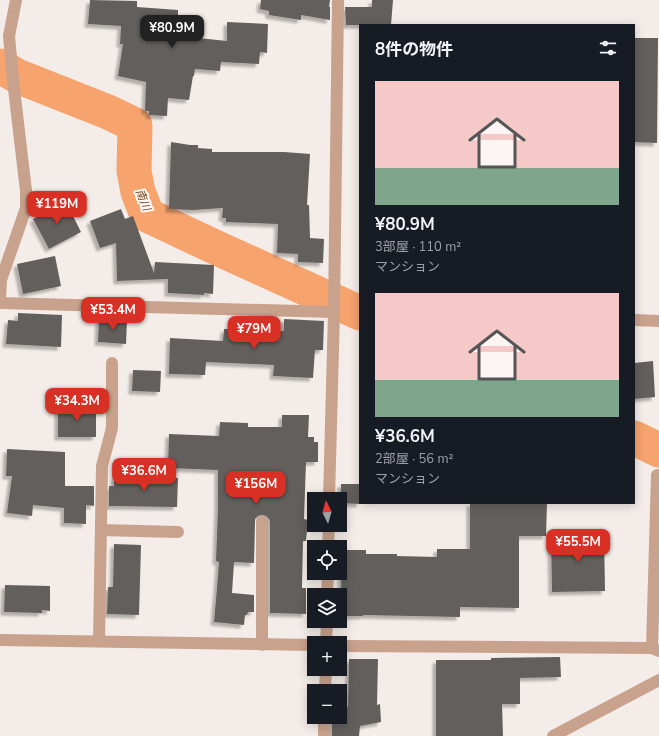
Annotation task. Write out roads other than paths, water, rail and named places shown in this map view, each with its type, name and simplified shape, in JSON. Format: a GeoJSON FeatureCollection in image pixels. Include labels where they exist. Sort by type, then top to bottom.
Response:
{"type":"FeatureCollection","features":[{"type":"Feature","properties":{"kind":"street"},"geometry":{"type":"LineString","coordinates":[[0,299],[0,280],[26,208],[26,190],[9,36],[16,0]]}},
{"type":"Feature","properties":{"kind":"street"},"geometry":{"type":"LineString","coordinates":[[329,492],[334,312],[338,0]]}},
{"type":"Feature","properties":{"kind":"street"},"geometry":{"type":"LineString","coordinates":[[0,303],[334,312]]}},
{"type":"Feature","properties":{"kind":"street"},"geometry":{"type":"LineString","coordinates":[[635,320],[659,321]]}},
{"type":"Feature","properties":{"kind":"street"},"geometry":{"type":"LineString","coordinates":[[99,642],[102,466],[112,427],[112,363]]}},
{"type":"Feature","properties":{"kind":"street"},"geometry":{"type":"LineString","coordinates":[[347,646],[655,649],[657,475]]}},
{"type":"Feature","properties":{"kind":"street"},"geometry":{"type":"LineString","coordinates":[[262,522],[262,645]]}},
{"type":"Feature","properties":{"kind":"street"},"geometry":{"type":"LineString","coordinates":[[101,530],[178,532]]}},
{"type":"Feature","properties":{"kind":"street"},"geometry":{"type":"LineString","coordinates":[[0,640],[307,645]]}},
{"type":"Feature","properties":{"kind":"street"},"geometry":{"type":"LineString","coordinates":[[553,736],[659,680]]}},
{"type":"Feature","properties":{"kind":"street"},"geometry":{"type":"LineString","coordinates":[[324,724],[324,736]]}},
{"type":"Feature","properties":{"kind":"waterway","name":"南川"},"geometry":{"type":"LineString","coordinates":[[0,66],[17,76],[108,112],[135,125],[134,171],[138,192],[147,215],[359,313]]}},
{"type":"Feature","properties":{"kind":"waterway","name":"南川"},"geometry":{"type":"LineString","coordinates":[[635,438],[659,450]]}}]}
